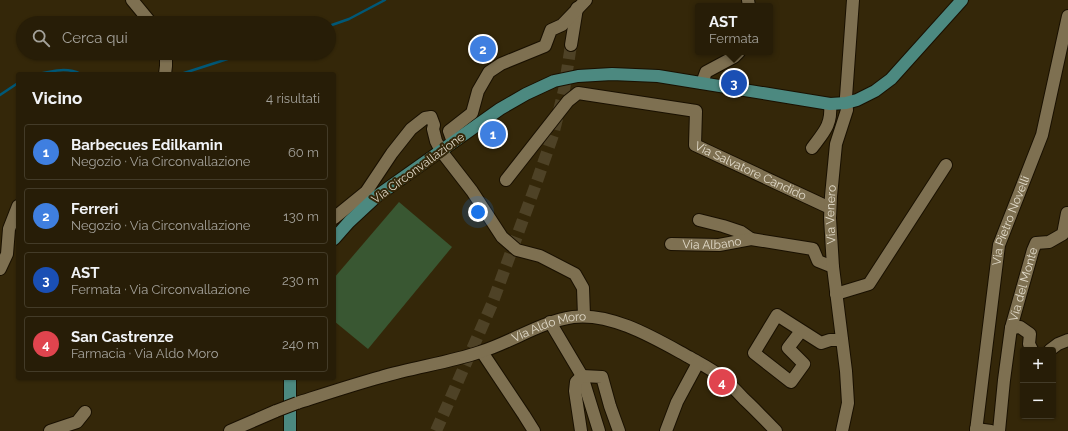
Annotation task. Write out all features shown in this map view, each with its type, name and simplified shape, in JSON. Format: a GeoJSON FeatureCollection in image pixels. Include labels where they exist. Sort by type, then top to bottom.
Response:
{"type":"FeatureCollection","features":[{"type":"Feature","properties":{"kind":"main road","name":"Via Circonvallazione"},"geometry":{"type":"LineString","coordinates":[[336,237],[349,222],[377,196],[500,110],[526,94],[554,81],[578,76],[612,74],[658,76],[830,104],[846,103],[875,91],[891,80],[962,0]]}},
{"type":"Feature","properties":{"kind":"main road"},"geometry":{"type":"LineString","coordinates":[[290,380],[290,431]]}},
{"type":"Feature","properties":{"kind":"street"},"geometry":{"type":"LineString","coordinates":[[132,0],[145,16]]}},
{"type":"Feature","properties":{"kind":"street"},"geometry":{"type":"LineString","coordinates":[[137,0],[146,0]]}},
{"type":"Feature","properties":{"kind":"street"},"geometry":{"type":"LineString","coordinates":[[453,142],[449,131],[472,113],[478,91],[488,72],[501,64],[545,46],[551,30],[562,25],[577,5],[586,0]]}},
{"type":"Feature","properties":{"kind":"street","name":"Via Venero"},"geometry":{"type":"LineString","coordinates":[[842,431],[848,403],[846,371],[833,267],[830,196],[836,144],[847,110],[846,96],[853,0]]}},
{"type":"Feature","properties":{"kind":"street"},"geometry":{"type":"LineString","coordinates":[[571,45],[577,5]]}},
{"type":"Feature","properties":{"kind":"street","name":"Via Pietro Novelli"},"geometry":{"type":"LineString","coordinates":[[986,430],[999,245],[1042,135],[1068,16]]}},
{"type":"Feature","properties":{"kind":"street"},"geometry":{"type":"LineString","coordinates":[[702,83],[706,72],[736,55]]}},
{"type":"Feature","properties":{"kind":"street"},"geometry":{"type":"LineString","coordinates":[[165,72],[166,60]]}},
{"type":"Feature","properties":{"kind":"street","name":"Via Salvatore Candido"},"geometry":{"type":"LineString","coordinates":[[506,180],[568,101],[578,93],[696,111],[695,145],[830,208]]}},
{"type":"Feature","properties":{"kind":"street"},"geometry":{"type":"LineString","coordinates":[[812,148],[828,125],[831,113],[830,104]]}},
{"type":"Feature","properties":{"kind":"street"},"geometry":{"type":"LineString","coordinates":[[336,216],[366,192],[392,153],[411,129],[425,118],[431,117],[434,125],[433,129],[436,141],[441,151],[472,191],[502,237],[517,250],[540,256],[575,274],[583,288],[584,316]]}},
{"type":"Feature","properties":{"kind":"street"},"geometry":{"type":"LineString","coordinates":[[836,294],[869,284],[946,165]]}},
{"type":"Feature","properties":{"kind":"street"},"geometry":{"type":"LineString","coordinates":[[0,270],[7,254],[8,229],[16,211]]}},
{"type":"Feature","properties":{"kind":"street","name":"Via del Monte"},"geometry":{"type":"LineString","coordinates":[[986,430],[1004,380],[1011,328],[1033,250],[1036,243],[1048,242],[1063,234],[1067,213]]}},
{"type":"Feature","properties":{"kind":"street","name":"Via Albano"},"geometry":{"type":"LineString","coordinates":[[699,220],[741,232],[751,239]]}},
{"type":"Feature","properties":{"kind":"street","name":"Via Albano"},"geometry":{"type":"LineString","coordinates":[[671,244],[719,245],[751,239],[813,249],[818,261],[833,267]]}},
{"type":"Feature","properties":{"kind":"street","name":"Via Aldo Moro"},"geometry":{"type":"LineString","coordinates":[[230,431],[297,403],[381,377],[482,352],[550,322],[584,316],[606,320],[630,327],[711,369],[721,376],[776,431]]}},
{"type":"Feature","properties":{"kind":"street"},"geometry":{"type":"LineString","coordinates":[[801,331],[788,348],[804,364],[791,382],[754,353],[777,316],[821,343],[830,340],[842,340]]}},
{"type":"Feature","properties":{"kind":"street"},"geometry":{"type":"LineString","coordinates":[[550,322],[582,376],[599,431]]}},
{"type":"Feature","properties":{"kind":"street","name":"Via del Monte"},"geometry":{"type":"LineString","coordinates":[[1011,328],[1020,327],[1030,334],[1029,344],[1030,347]]}},
{"type":"Feature","properties":{"kind":"street"},"geometry":{"type":"LineString","coordinates":[[1054,347],[1068,340]]}},
{"type":"Feature","properties":{"kind":"street"},"geometry":{"type":"LineString","coordinates":[[482,352],[534,431]]}},
{"type":"Feature","properties":{"kind":"street"},"geometry":{"type":"LineString","coordinates":[[666,431],[677,402],[698,363]]}},
{"type":"Feature","properties":{"kind":"street"},"geometry":{"type":"LineString","coordinates":[[581,431],[575,392],[576,382],[582,376],[602,377],[619,431]]}},
{"type":"Feature","properties":{"kind":"street"},"geometry":{"type":"LineString","coordinates":[[593,412],[610,406]]}},
{"type":"Feature","properties":{"kind":"street"},"geometry":{"type":"LineString","coordinates":[[50,431],[77,422],[85,412]]}},
{"type":"Feature","properties":{"kind":"green space"},"geometry":{"type":"Polygon","coordinates":[[[399,202],[452,247],[368,349],[336,323],[336,276],[399,202]]]}},
{"type":"Feature","properties":{"kind":"waterway"},"geometry":{"type":"LineString","coordinates":[[336,24],[349,19],[385,0]]}},
{"type":"Feature","properties":{"kind":"waterway"},"geometry":{"type":"LineString","coordinates":[[187,72],[224,60]]}},
{"type":"Feature","properties":{"kind":"waterway"},"geometry":{"type":"LineString","coordinates":[[49,72],[65,70],[76,72]]}},
{"type":"Feature","properties":{"kind":"waterway"},"geometry":{"type":"LineString","coordinates":[[0,95],[16,84]]}},
{"type":"Feature","properties":{"kind":"tunnel"},"geometry":{"type":"LineString","coordinates":[[436,431],[492,304],[535,187],[553,135],[564,90],[571,45]]}},
{"type":"Feature","properties":{"kind":"place","name":"Ferreri"},"geometry":{"type":"Point","coordinates":[483,49]}},
{"type":"Feature","properties":{"kind":"place","name":"AST"},"geometry":{"type":"Point","coordinates":[734,83]}},
{"type":"Feature","properties":{"kind":"place","name":"Barbecues Edilkamin"},"geometry":{"type":"Point","coordinates":[493,134]}},
{"type":"Feature","properties":{"kind":"place","name":"San Castrenze"},"geometry":{"type":"Point","coordinates":[722,382]}}]}
